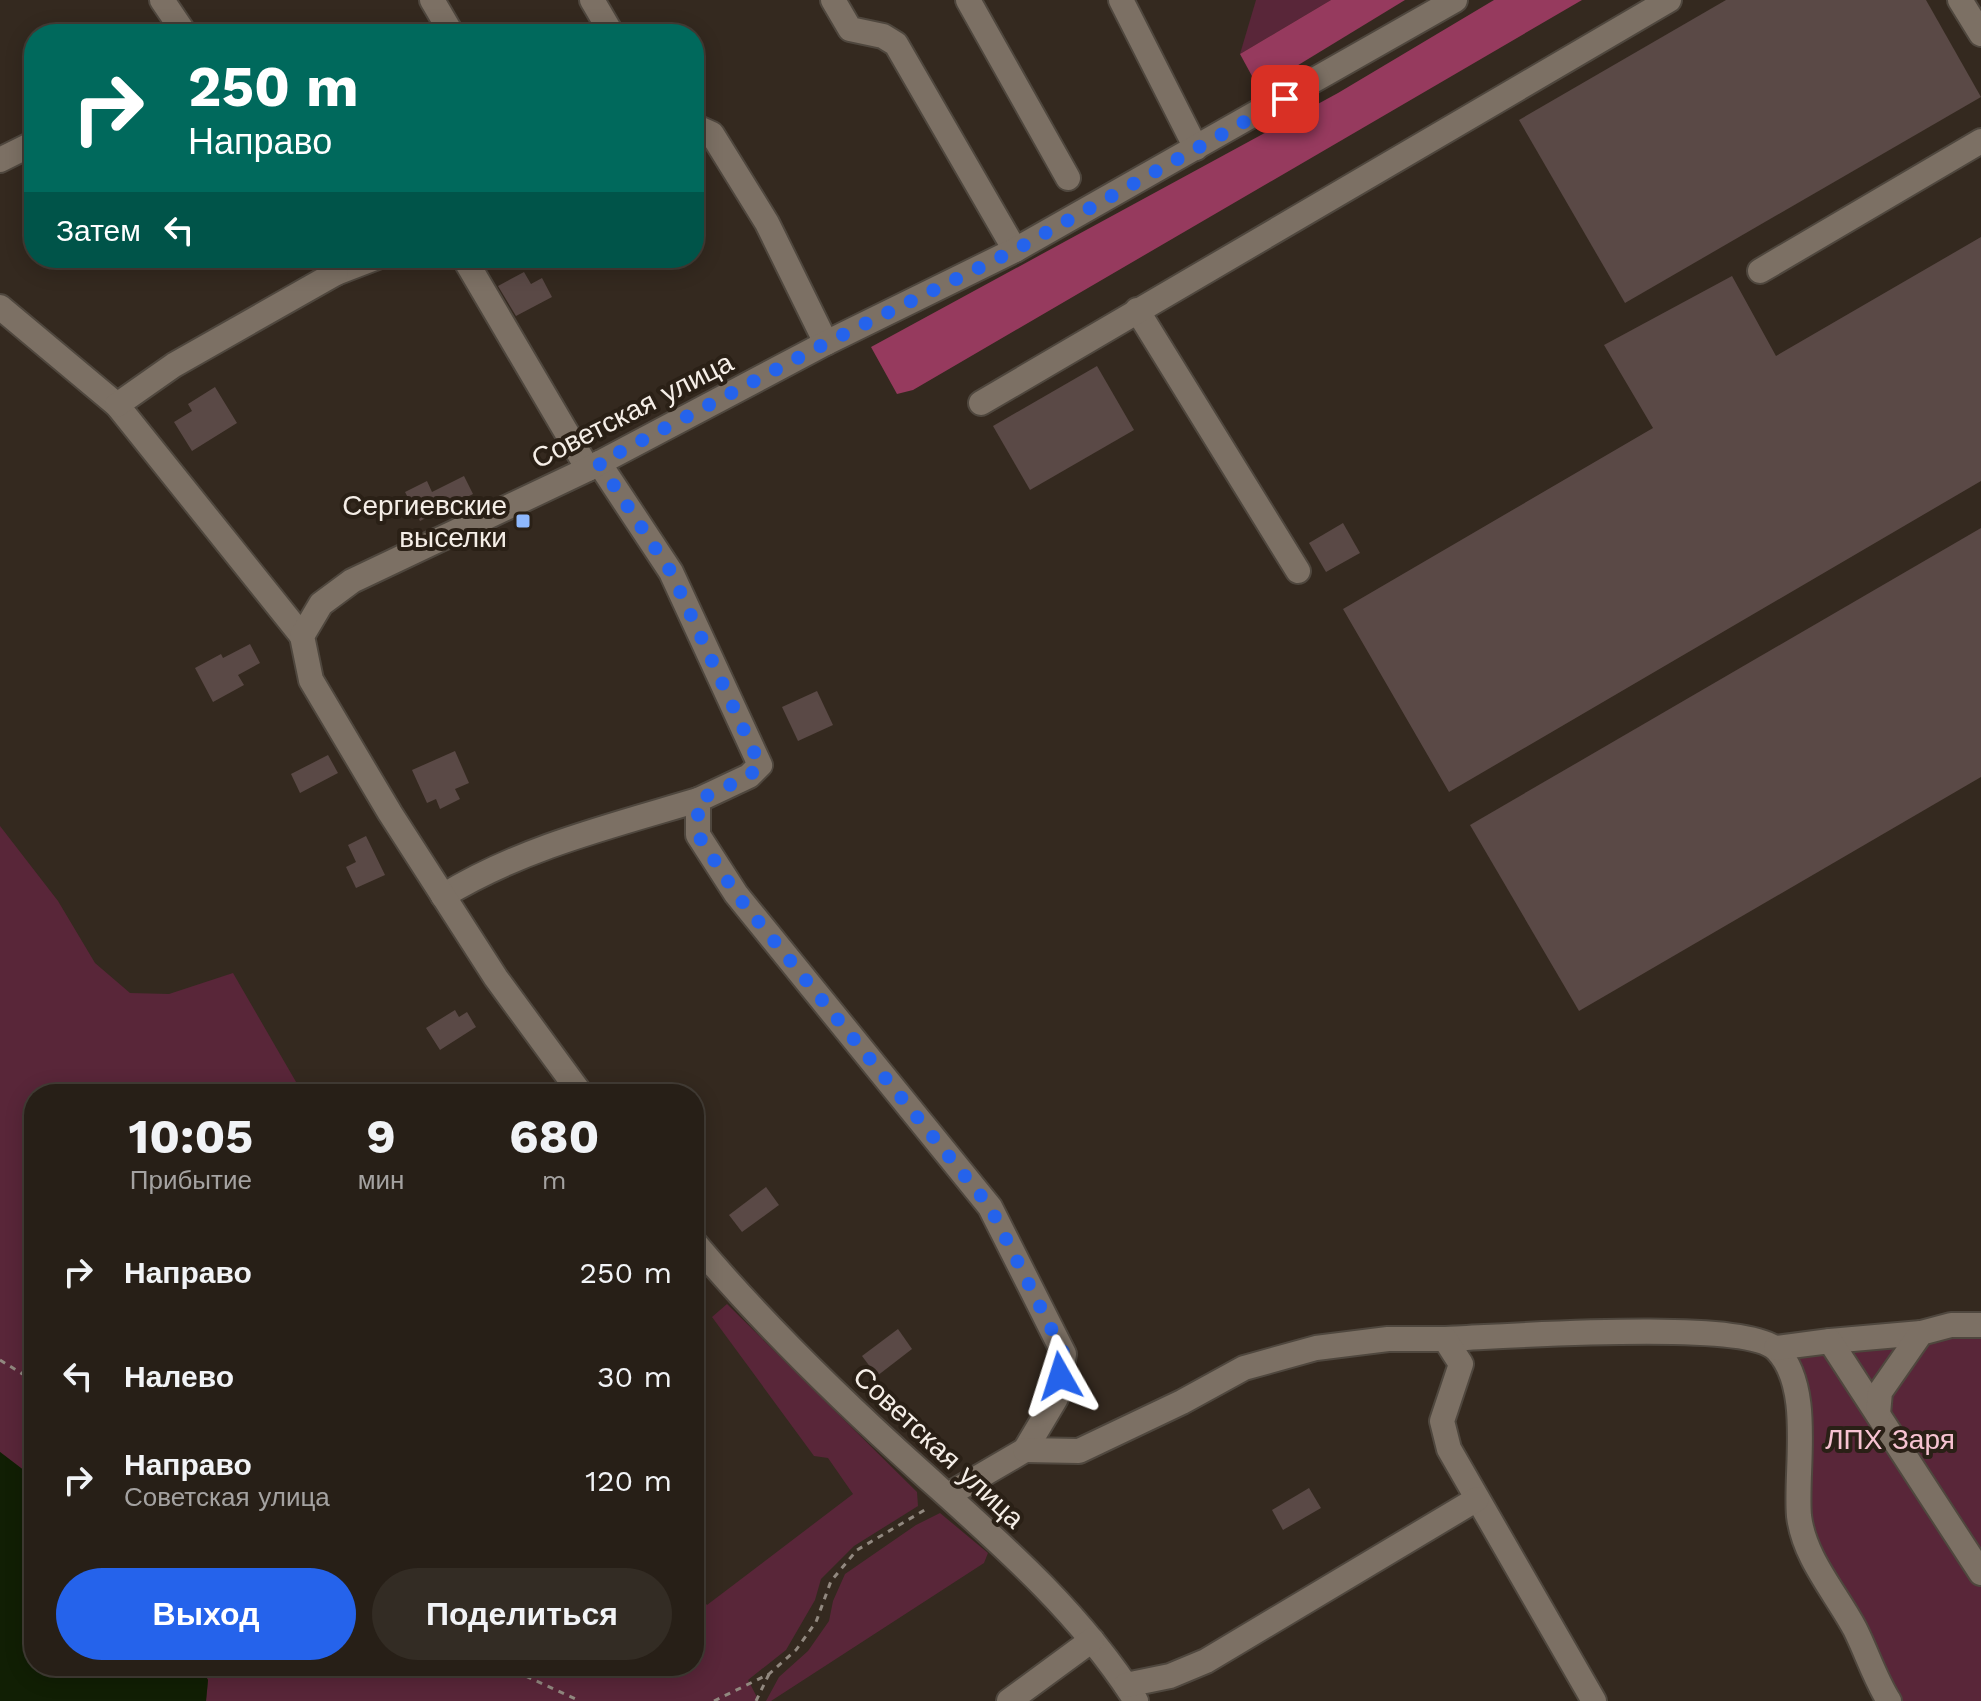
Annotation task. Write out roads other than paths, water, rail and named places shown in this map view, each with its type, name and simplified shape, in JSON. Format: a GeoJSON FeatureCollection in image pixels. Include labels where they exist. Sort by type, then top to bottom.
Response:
{"type":"FeatureCollection","features":[{"type":"Feature","properties":{"kind":"street"},"geometry":{"type":"LineString","coordinates":[[162,0],[178,24]]}},
{"type":"Feature","properties":{"kind":"street"},"geometry":{"type":"LineString","coordinates":[[432,0],[446,24]]}},
{"type":"Feature","properties":{"kind":"street"},"geometry":{"type":"LineString","coordinates":[[592,0],[606,24]]}},
{"type":"Feature","properties":{"kind":"street"},"geometry":{"type":"LineString","coordinates":[[833,0],[850,29],[883,36],[896,44],[1015,250]]}},
{"type":"Feature","properties":{"kind":"street"},"geometry":{"type":"LineString","coordinates":[[968,0],[1068,178]]}},
{"type":"Feature","properties":{"kind":"street"},"geometry":{"type":"LineString","coordinates":[[1121,0],[1196,148]]}},
{"type":"Feature","properties":{"kind":"street","name":"Советская улица"},"geometry":{"type":"LineString","coordinates":[[302,636],[321,604],[352,581],[593,466],[826,343],[1015,250],[1455,0]]}},
{"type":"Feature","properties":{"kind":"street"},"geometry":{"type":"LineString","coordinates":[[981,403],[1669,0]]}},
{"type":"Feature","properties":{"kind":"street"},"geometry":{"type":"LineString","coordinates":[[1960,0],[1981,34]]}},
{"type":"Feature","properties":{"kind":"street"},"geometry":{"type":"LineString","coordinates":[[704,130],[712,134],[767,223],[826,343]]}},
{"type":"Feature","properties":{"kind":"street"},"geometry":{"type":"LineString","coordinates":[[1760,271],[1981,141]]}},
{"type":"Feature","properties":{"kind":"street"},"geometry":{"type":"LineString","coordinates":[[0,160],[24,148]]}},
{"type":"Feature","properties":{"kind":"street"},"geometry":{"type":"LineString","coordinates":[[117,405],[327,268]]}},
{"type":"Feature","properties":{"kind":"street"},"geometry":{"type":"LineString","coordinates":[[443,896],[472,878],[545,846],[698,800],[749,776],[760,765],[671,572],[593,466],[470,268]]}},
{"type":"Feature","properties":{"kind":"street"},"geometry":{"type":"LineString","coordinates":[[0,307],[117,405],[302,636],[311,680],[496,978],[574,1084]]}},
{"type":"Feature","properties":{"kind":"street"},"geometry":{"type":"LineString","coordinates":[[1137,310],[1298,571]]}},
{"type":"Feature","properties":{"kind":"street"},"geometry":{"type":"LineString","coordinates":[[698,800],[698,835],[736,894],[990,1207],[1064,1354],[1056,1398],[1025,1450],[948,1495]]}},
{"type":"Feature","properties":{"kind":"street","name":"Советская улица"},"geometry":{"type":"LineString","coordinates":[[704,1254],[825,1382],[1052,1593],[1131,1693]]}},
{"type":"Feature","properties":{"kind":"street"},"geometry":{"type":"LineString","coordinates":[[1025,1450],[1079,1451],[1182,1402],[1244,1368],[1316,1348],[1388,1339],[1620,1332],[1737,1336],[1776,1348],[1921,1333],[1951,1325],[1981,1325]]}},
{"type":"Feature","properties":{"kind":"street"},"geometry":{"type":"LineString","coordinates":[[1878,1414],[1880,1392],[1921,1333]]}},
{"type":"Feature","properties":{"kind":"street"},"geometry":{"type":"LineString","coordinates":[[1445,1339],[1461,1364],[1442,1421],[1449,1449],[1594,1701]]}},
{"type":"Feature","properties":{"kind":"street"},"geometry":{"type":"LineString","coordinates":[[1830,1341],[1981,1573]]}},
{"type":"Feature","properties":{"kind":"street"},"geometry":{"type":"LineString","coordinates":[[1776,1348],[1791,1372],[1800,1423],[1799,1515],[1805,1545],[1849,1617],[1889,1701]]}},
{"type":"Feature","properties":{"kind":"street"},"geometry":{"type":"LineString","coordinates":[[1131,1693],[1206,1661],[1477,1499]]}},
{"type":"Feature","properties":{"kind":"street"},"geometry":{"type":"LineString","coordinates":[[1009,1701],[1092,1640]]}},
{"type":"Feature","properties":{"kind":"place","name":"Сергиевские выселки"},"geometry":{"type":"Point","coordinates":[523,521]}},
{"type":"Feature","properties":{"kind":"park label","name":"ЛПХ Заря"},"geometry":{"type":"Point","coordinates":[1890,1439]}}]}
